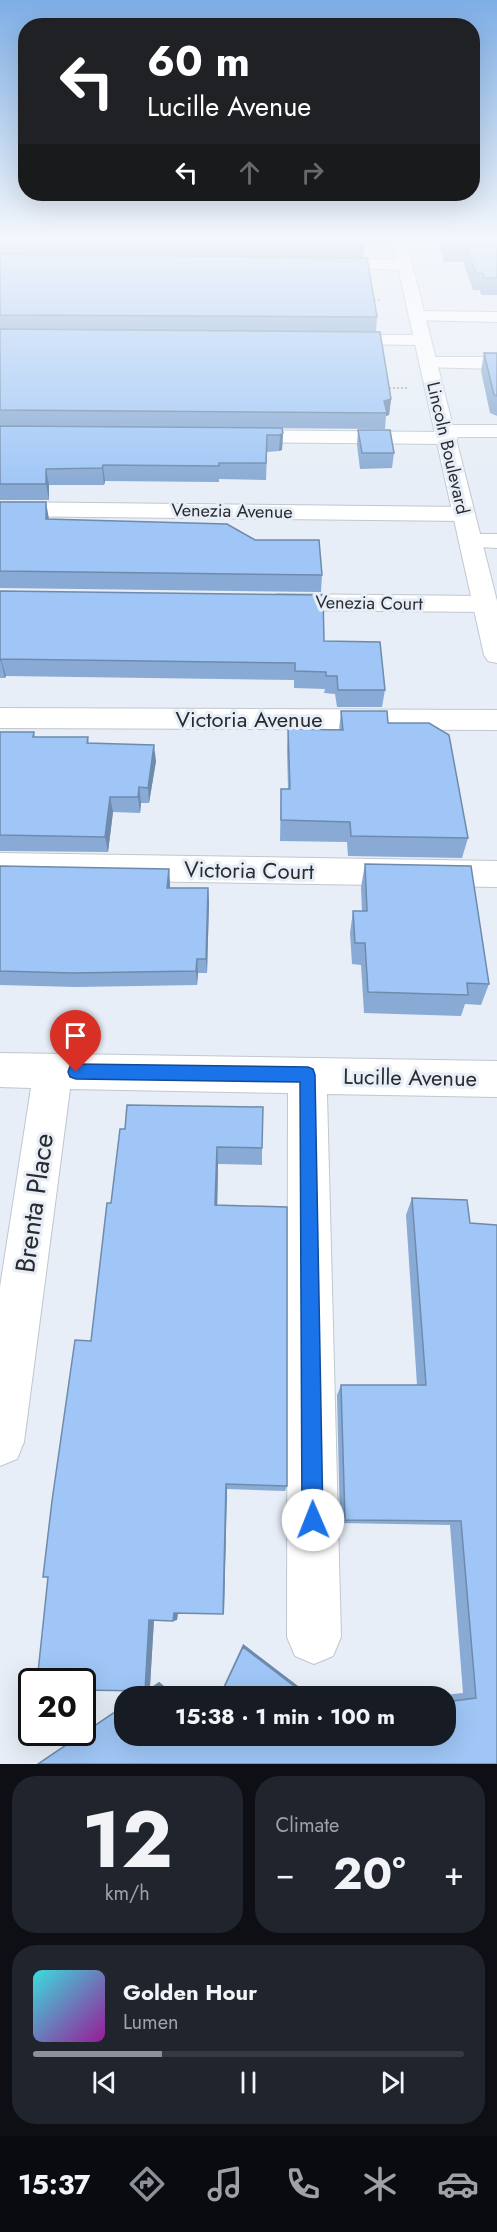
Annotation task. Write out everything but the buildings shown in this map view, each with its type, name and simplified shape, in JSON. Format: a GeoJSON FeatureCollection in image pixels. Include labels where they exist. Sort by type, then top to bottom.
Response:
{"type":"FeatureCollection","features":[{"type":"Feature","properties":{"kind":"main road","name":"Lincoln Boulevard"},"geometry":{"type":"LineString","coordinates":[[418,322],[447,435],[497,655]]}},
{"type":"Feature","properties":{"kind":"main road"},"geometry":{"type":"LineString","coordinates":[[320,339],[422,340]]}},
{"type":"Feature","properties":{"kind":"main road"},"geometry":{"type":"LineString","coordinates":[[428,363],[497,363]]}},
{"type":"Feature","properties":{"kind":"main road"},"geometry":{"type":"LineString","coordinates":[[222,436],[447,435],[497,431]]}},
{"type":"Feature","properties":{"kind":"main road","name":"Venezia Avenue"},"geometry":{"type":"LineString","coordinates":[[0,509],[464,514]]}},
{"type":"Feature","properties":{"kind":"main road"},"geometry":{"type":"LineString","coordinates":[[471,541],[497,541]]}},
{"type":"Feature","properties":{"kind":"main road","name":"Venezia Court"},"geometry":{"type":"LineString","coordinates":[[257,602],[485,604]]}},
{"type":"Feature","properties":{"kind":"main road","name":"Victoria Avenue"},"geometry":{"type":"LineString","coordinates":[[0,718],[497,720]]}},
{"type":"Feature","properties":{"kind":"main road","name":"Victoria Court"},"geometry":{"type":"LineString","coordinates":[[0,866],[497,874]]}},
{"type":"Feature","properties":{"kind":"main road","name":"Lucille Avenue"},"geometry":{"type":"LineString","coordinates":[[0,1070],[497,1079]]}},
{"type":"Feature","properties":{"kind":"main road","name":"Brenta Place"},"geometry":{"type":"LineString","coordinates":[[0,1442],[53,1071]]}},
{"type":"Feature","properties":{"kind":"main road"},"geometry":{"type":"LineString","coordinates":[[308,1075],[314,1638]]}},
{"type":"Feature","properties":{"kind":"path"},"geometry":{"type":"LineString","coordinates":[[376,388],[435,388]]}},
{"type":"Feature","properties":{"kind":"route"},"geometry":{"type":"LineString","coordinates":[[76,1072],[308,1075],[313,1520]]}}]}
